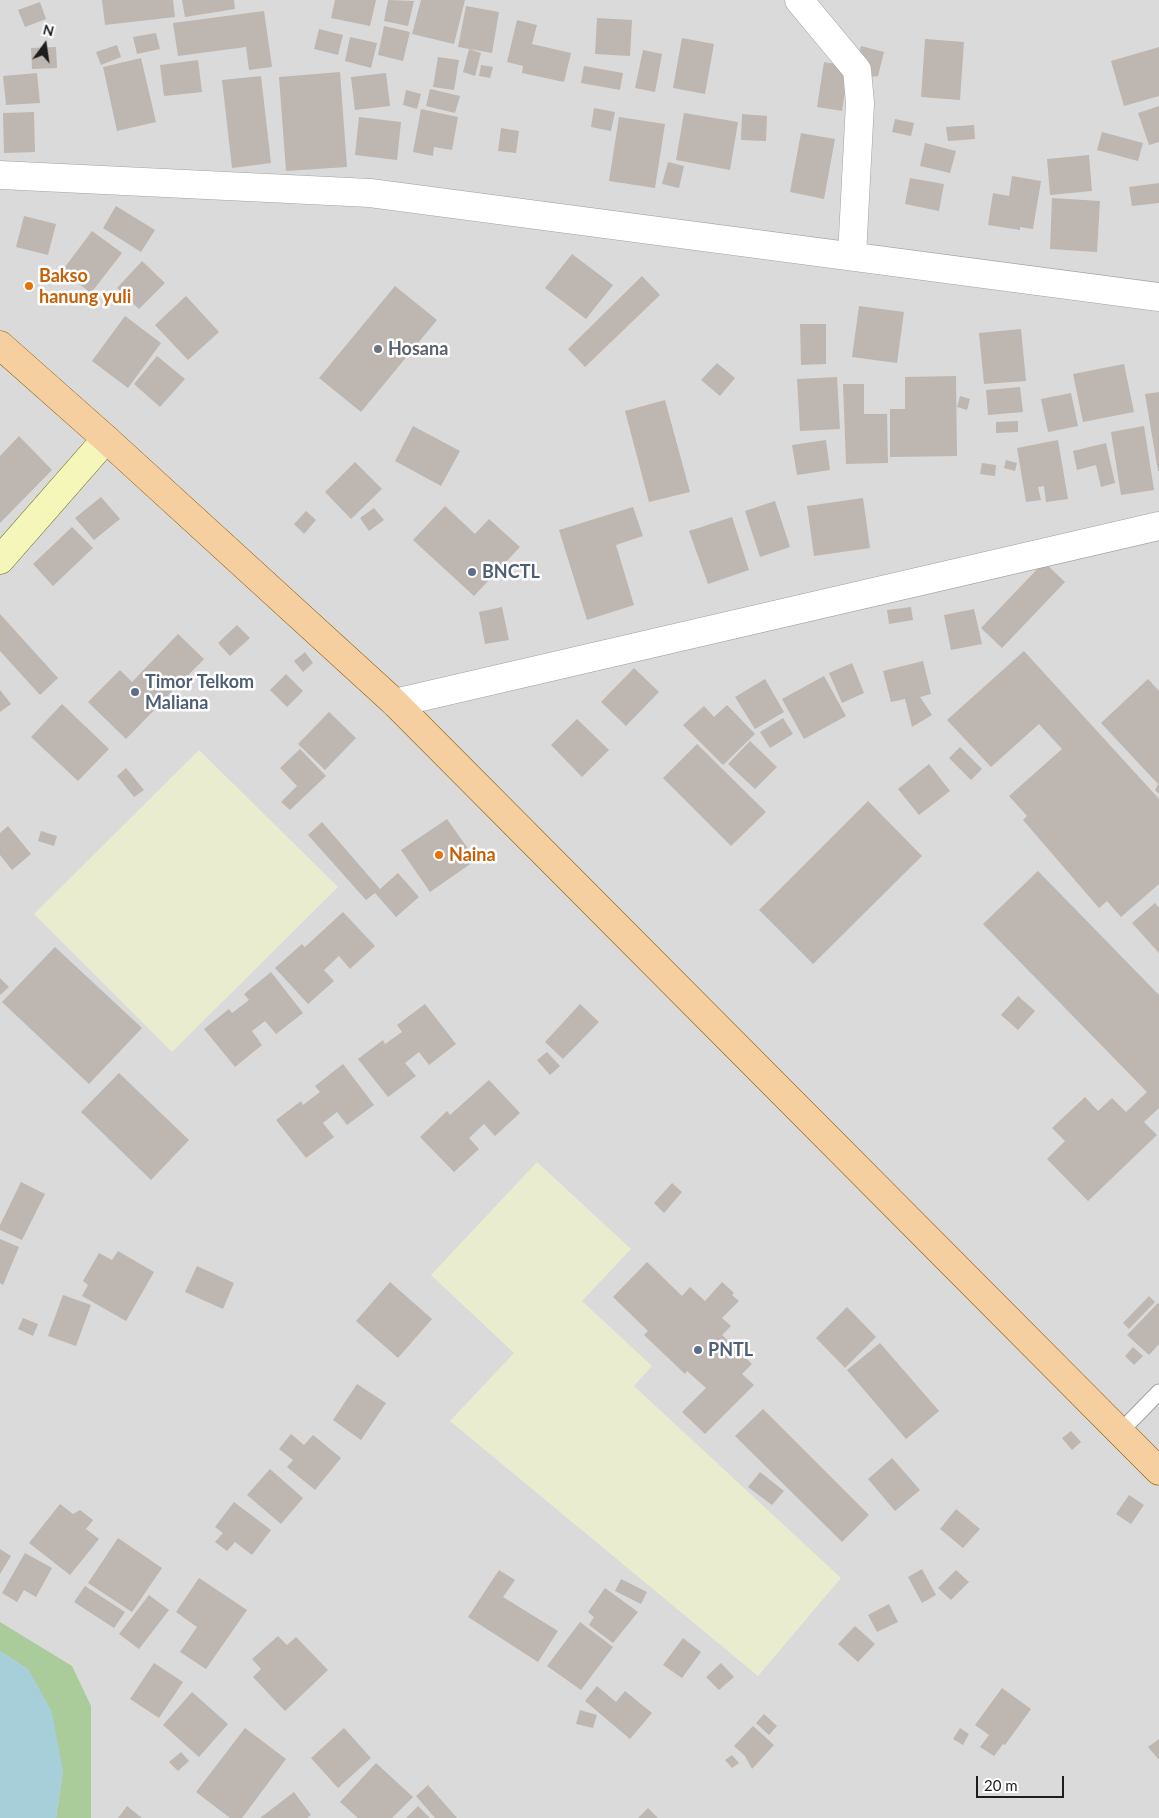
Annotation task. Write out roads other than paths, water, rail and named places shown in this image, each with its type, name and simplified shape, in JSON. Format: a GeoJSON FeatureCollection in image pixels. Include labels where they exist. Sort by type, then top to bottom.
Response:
{"type":"FeatureCollection","features":[{"type":"Feature","properties":{"kind":"main road"},"geometry":{"type":"LineString","coordinates":[[0,345],[106,439],[395,703],[1159,1471]]}},
{"type":"Feature","properties":{"kind":"street"},"geometry":{"type":"LineString","coordinates":[[799,0],[858,70],[860,103],[852,256]]}},
{"type":"Feature","properties":{"kind":"street"},"geometry":{"type":"LineString","coordinates":[[0,175],[370,193],[1159,297]]}},
{"type":"Feature","properties":{"kind":"street"},"geometry":{"type":"LineString","coordinates":[[0,560],[106,439]]}},
{"type":"Feature","properties":{"kind":"street"},"geometry":{"type":"LineString","coordinates":[[395,703],[1159,526]]}},
{"type":"Feature","properties":{"kind":"lane"},"geometry":{"type":"LineString","coordinates":[[1120,1432],[1159,1392]]}},
{"type":"Feature","properties":{"kind":"water"},"geometry":{"type":"Polygon","coordinates":[[[0,1651],[29,1670],[52,1712],[63,1771],[56,1818],[0,1818],[0,1651]]]}},
{"type":"Feature","properties":{"kind":"place","name":"Bakso hanung yuli"},"geometry":{"type":"Point","coordinates":[29,286]}},
{"type":"Feature","properties":{"kind":"place","name":"Hosana"},"geometry":{"type":"Point","coordinates":[378,349]}},
{"type":"Feature","properties":{"kind":"place","name":"BNCTL"},"geometry":{"type":"Point","coordinates":[472,572]}},
{"type":"Feature","properties":{"kind":"place","name":"Timor Telkom Maliana"},"geometry":{"type":"Point","coordinates":[135,692]}},
{"type":"Feature","properties":{"kind":"place","name":"Naina"},"geometry":{"type":"Point","coordinates":[439,855]}},
{"type":"Feature","properties":{"kind":"place","name":"PNTL"},"geometry":{"type":"Point","coordinates":[698,1350]}}]}
